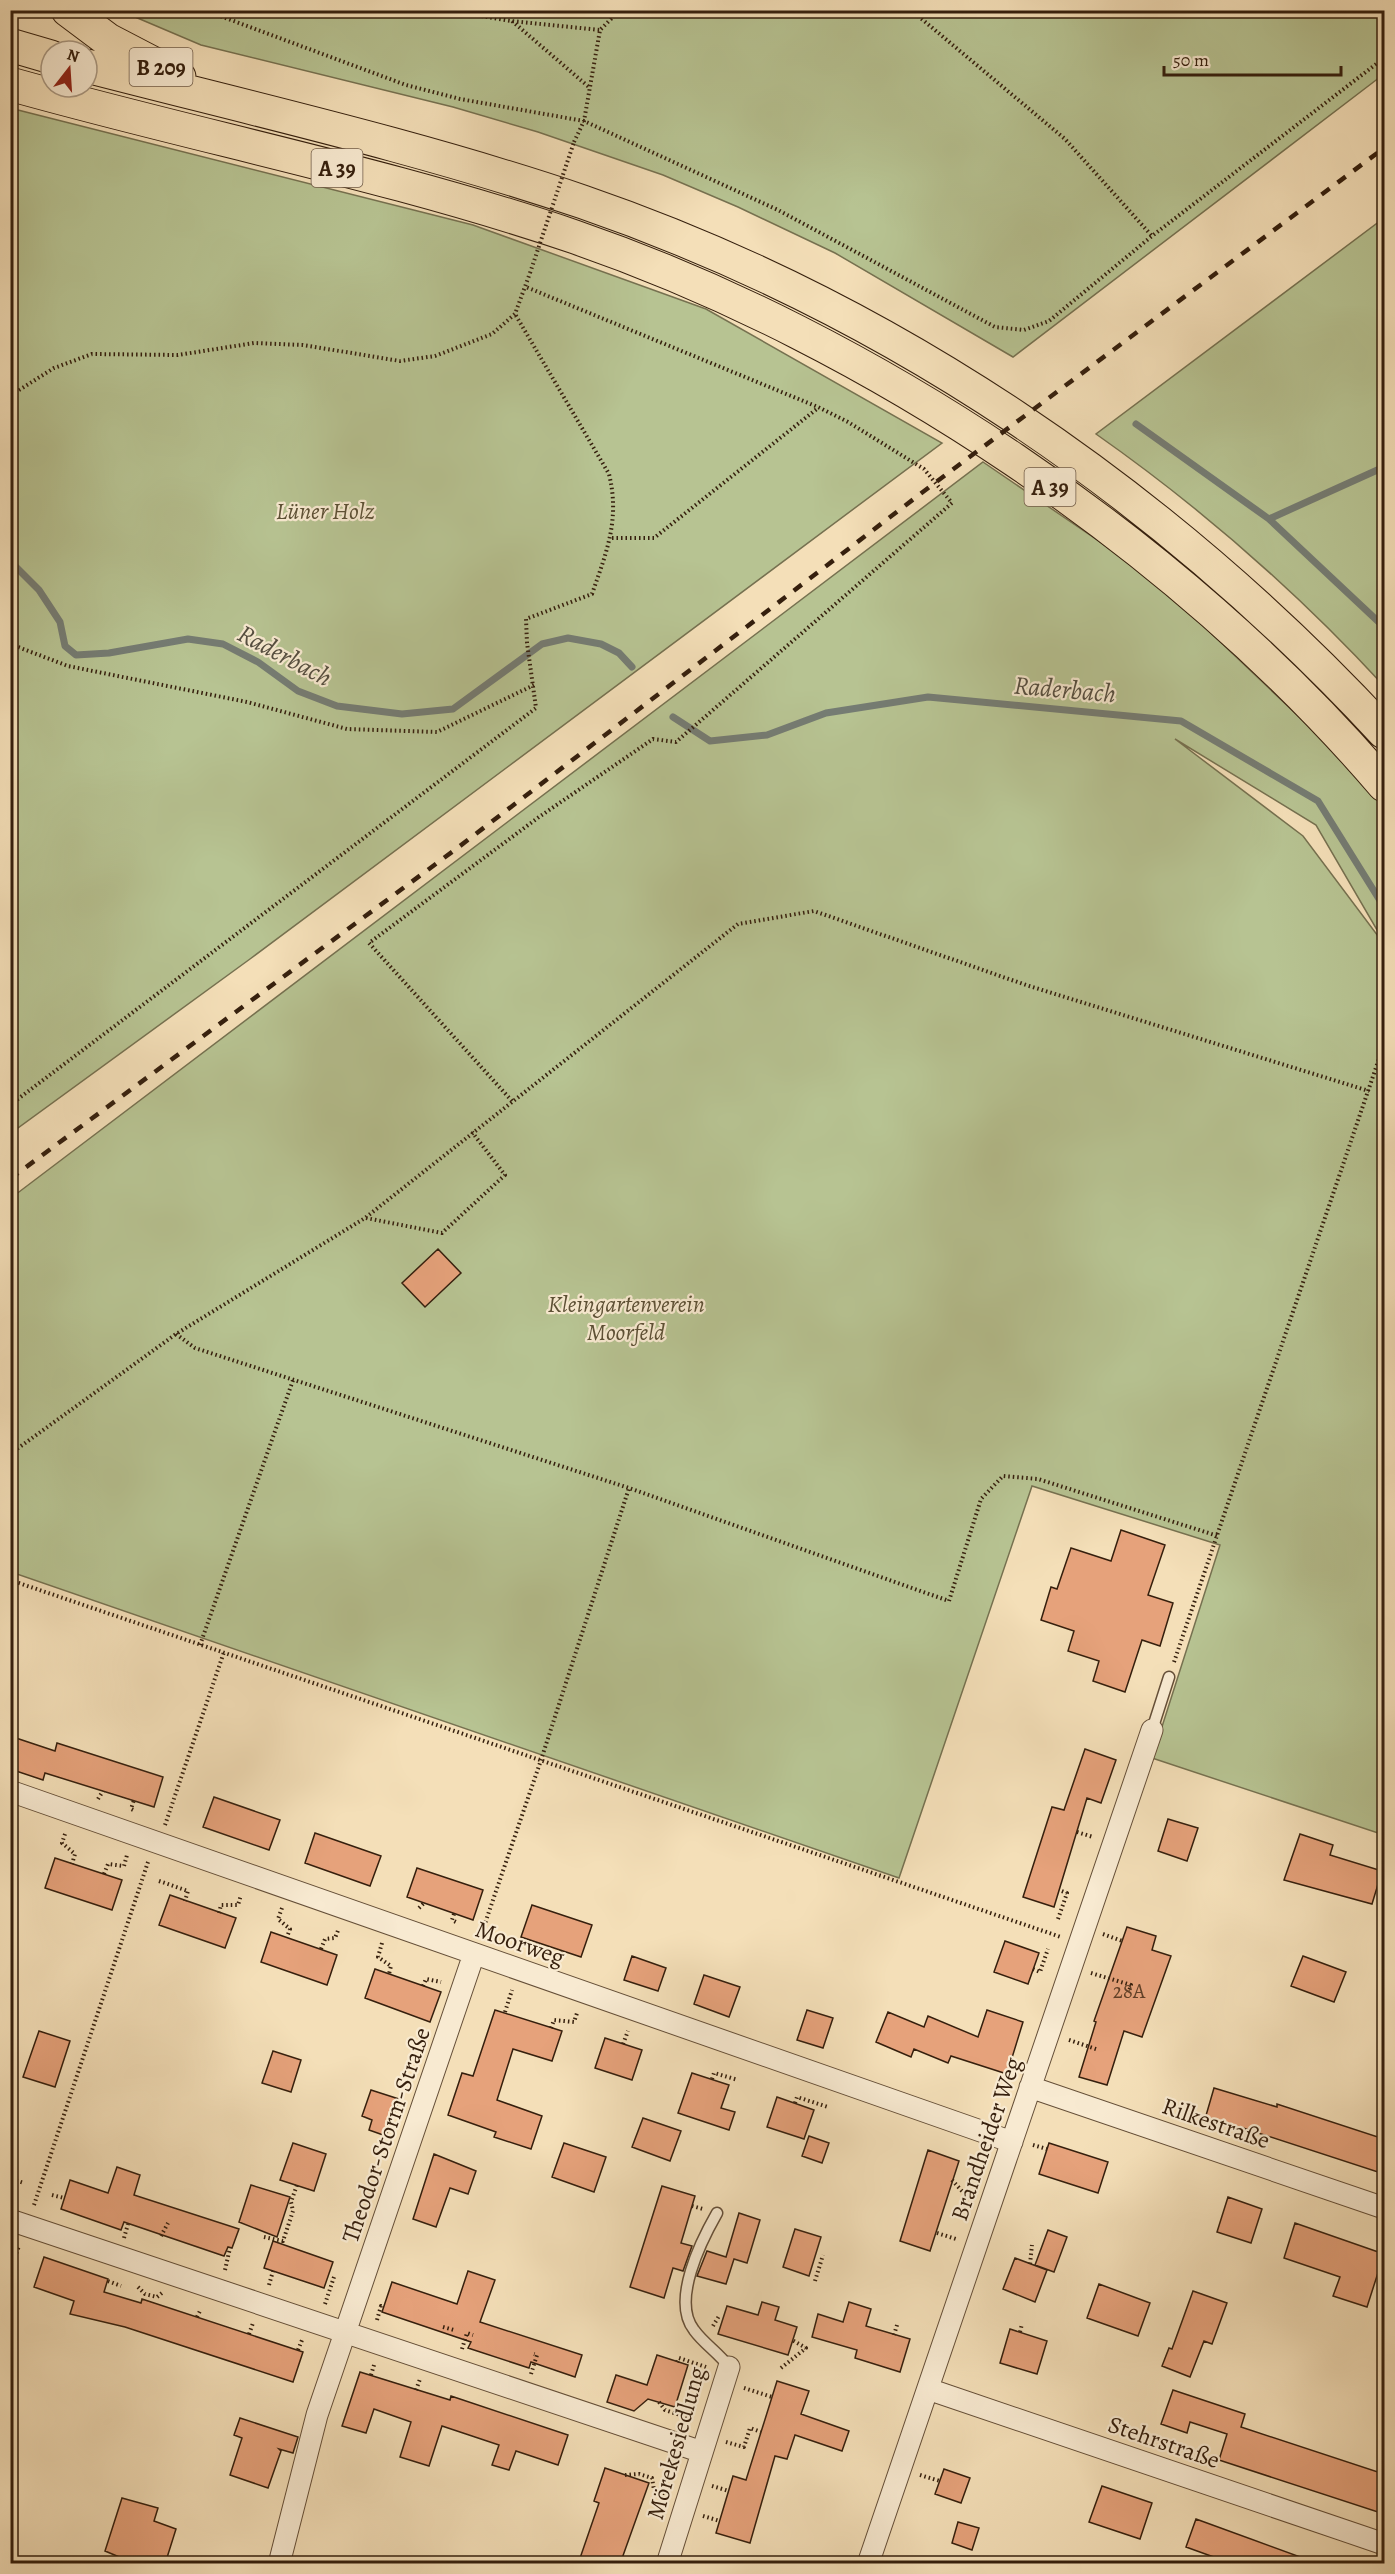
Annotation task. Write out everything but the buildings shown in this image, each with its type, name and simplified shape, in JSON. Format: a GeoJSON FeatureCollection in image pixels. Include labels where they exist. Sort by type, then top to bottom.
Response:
{"type":"FeatureCollection","features":[{"type":"Feature","properties":{"kind":"highway","name":"B 209"},"geometry":{"type":"LineString","coordinates":[[68,10],[108,40],[178,76],[261,111]]}},
{"type":"Feature","properties":{"kind":"highway"},"geometry":{"type":"LineString","coordinates":[[10,45],[39,53]]}},
{"type":"Feature","properties":{"kind":"highway","name":"A 39"},"geometry":{"type":"LineString","coordinates":[[99,69],[434,156],[587,204],[721,256],[809,297],[901,345],[1109,481],[1160,521],[1292,636],[1384,732]]}},
{"type":"Feature","properties":{"kind":"highway","name":"A 39"},"geometry":{"type":"LineString","coordinates":[[10,84],[351,172],[509,216],[576,238],[706,289],[796,332],[878,375],[1088,513],[1189,593],[1252,648],[1325,720],[1384,784]]}},
{"type":"Feature","properties":{"kind":"street","name":"Brandheider Weg"},"geometry":{"type":"LineString","coordinates":[[868,2564],[1152,1730]]}},
{"type":"Feature","properties":{"kind":"street","name":"Moorweg"},"geometry":{"type":"LineString","coordinates":[[10,1791],[1012,2142]]}},
{"type":"Feature","properties":{"kind":"street","name":"Theodor-Storm-Straße"},"geometry":{"type":"LineString","coordinates":[[279,2564],[317,2415],[474,1954]]}},
{"type":"Feature","properties":{"kind":"street","name":"Rilkestraße"},"geometry":{"type":"LineString","coordinates":[[1030,2087],[1384,2208]]}},
{"type":"Feature","properties":{"kind":"street"},"geometry":{"type":"LineString","coordinates":[[19,2223],[345,2333],[707,2438]]}},
{"type":"Feature","properties":{"kind":"street","name":"Mörekesiedlung"},"geometry":{"type":"LineString","coordinates":[[666,2564],[727,2374]]}},
{"type":"Feature","properties":{"kind":"street","name":"Stehrstraße"},"geometry":{"type":"LineString","coordinates":[[928,2389],[1384,2544]]}},
{"type":"Feature","properties":{"kind":"lane"},"geometry":{"type":"LineString","coordinates":[[1152,1730],[1169,1677]]}},
{"type":"Feature","properties":{"kind":"lane","name":"Mörekesiedlung"},"geometry":{"type":"LineString","coordinates":[[717,2213],[704,2236],[688,2285],[685,2307],[692,2329],[727,2374]]}},
{"type":"Feature","properties":{"kind":"path"},"geometry":{"type":"LineString","coordinates":[[204,10],[406,85],[460,99],[584,121],[778,210],[995,327],[1024,330],[1049,321],[1152,236],[1384,58]]}},
{"type":"Feature","properties":{"kind":"path"},"geometry":{"type":"LineString","coordinates":[[446,10],[511,21],[600,30]]}},
{"type":"Feature","properties":{"kind":"path"},"geometry":{"type":"LineString","coordinates":[[10,400],[16,392],[54,368],[92,354],[178,354],[254,343],[303,345],[400,361],[435,356],[492,334],[515,315],[526,287],[574,141],[584,121],[600,30],[613,17],[627,10]]}},
{"type":"Feature","properties":{"kind":"path"},"geometry":{"type":"LineString","coordinates":[[911,10],[1065,139],[1152,236]]}},
{"type":"Feature","properties":{"kind":"path"},"geometry":{"type":"LineString","coordinates":[[511,21],[590,88]]}},
{"type":"Feature","properties":{"kind":"path"},"geometry":{"type":"LineString","coordinates":[[512,1101],[369,943],[539,817],[653,739],[676,742],[952,503],[924,469],[848,422],[818,407],[526,287]]}},
{"type":"Feature","properties":{"kind":"path"},"geometry":{"type":"LineString","coordinates":[[10,1105],[536,708],[526,620],[592,594],[612,538],[615,499],[609,474],[515,315]]}},
{"type":"Feature","properties":{"kind":"path"},"geometry":{"type":"LineString","coordinates":[[612,538],[654,538],[818,407]]}},
{"type":"Feature","properties":{"kind":"path"},"geometry":{"type":"LineString","coordinates":[[10,644],[68,666],[247,702],[347,729],[437,732],[534,685]]}},
{"type":"Feature","properties":{"kind":"path"},"geometry":{"type":"LineString","coordinates":[[10,1454],[176,1334],[365,1218],[738,924],[814,910],[1026,985],[1369,1090]]}},
{"type":"Feature","properties":{"kind":"path"},"geometry":{"type":"LineString","coordinates":[[1169,1677],[1384,1044]]}},
{"type":"Feature","properties":{"kind":"path"},"geometry":{"type":"LineString","coordinates":[[365,1218],[442,1233],[505,1175],[472,1132]]}},
{"type":"Feature","properties":{"kind":"path"},"geometry":{"type":"LineString","coordinates":[[176,1334],[195,1348],[629,1488],[949,1600],[981,1499],[1003,1476],[1038,1479],[1218,1536]]}},
{"type":"Feature","properties":{"kind":"path"},"geometry":{"type":"LineString","coordinates":[[200,1644],[293,1380]]}},
{"type":"Feature","properties":{"kind":"path"},"geometry":{"type":"LineString","coordinates":[[474,1954],[541,1760],[629,1488]]}},
{"type":"Feature","properties":{"kind":"path"},"geometry":{"type":"LineString","coordinates":[[10,1580],[1079,1943]]}},
{"type":"Feature","properties":{"kind":"path"},"geometry":{"type":"LineString","coordinates":[[19,2223],[149,1840],[224,1652]]}},
{"type":"Feature","properties":{"kind":"path"},"geometry":{"type":"LineString","coordinates":[[72,1813],[62,1843],[75,1854],[72,1864]]}},
{"type":"Feature","properties":{"kind":"path"},"geometry":{"type":"LineString","coordinates":[[104,1874],[108,1864],[124,1866],[149,1840]]}},
{"type":"Feature","properties":{"kind":"path"},"geometry":{"type":"LineString","coordinates":[[219,1912],[221,1905],[238,1905],[248,1875]]}},
{"type":"Feature","properties":{"kind":"path"},"geometry":{"type":"LineString","coordinates":[[159,1881],[188,1891],[185,1900]]}},
{"type":"Feature","properties":{"kind":"path"},"geometry":{"type":"LineString","coordinates":[[287,1937],[290,1929],[278,1919],[288,1889]]}},
{"type":"Feature","properties":{"kind":"path"},"geometry":{"type":"LineString","coordinates":[[1058,1919],[1067,1893],[1059,1890]]}},
{"type":"Feature","properties":{"kind":"path"},"geometry":{"type":"LineString","coordinates":[[389,1924],[378,1957],[391,1966],[389,1974]]}},
{"type":"Feature","properties":{"kind":"path"},"geometry":{"type":"LineString","coordinates":[[423,1986],[426,1979],[442,1982],[454,1947]]}},
{"type":"Feature","properties":{"kind":"path"},"geometry":{"type":"LineString","coordinates":[[1033,1969],[1040,1972],[1048,1949]]}},
{"type":"Feature","properties":{"kind":"path"},"geometry":{"type":"LineString","coordinates":[[1071,1966],[1131,1985],[1129,1990]]}},
{"type":"Feature","properties":{"kind":"path"},"geometry":{"type":"LineString","coordinates":[[551,2028],[554,2020],[574,2022],[584,1992]]}},
{"type":"Feature","properties":{"kind":"path"},"geometry":{"type":"LineString","coordinates":[[1048,2033],[1096,2049]]}},
{"type":"Feature","properties":{"kind":"path"},"geometry":{"type":"LineString","coordinates":[[712,2079],[714,2073],[738,2080]]}},
{"type":"Feature","properties":{"kind":"path"},"geometry":{"type":"LineString","coordinates":[[795,2103],[797,2097],[828,2107]]}},
{"type":"Feature","properties":{"kind":"path"},"geometry":{"type":"LineString","coordinates":[[12,2179],[24,2183]]}},
{"type":"Feature","properties":{"kind":"path"},"geometry":{"type":"LineString","coordinates":[[264,2237],[283,2241],[293,2211],[291,2202],[297,2185]]}},
{"type":"Feature","properties":{"kind":"path"},"geometry":{"type":"LineString","coordinates":[[52,2195],[64,2198]]}},
{"type":"Feature","properties":{"kind":"path"},"geometry":{"type":"LineString","coordinates":[[161,2236],[168,2223]]}},
{"type":"Feature","properties":{"kind":"path"},"geometry":{"type":"LineString","coordinates":[[1030,2264],[1032,2245]]}},
{"type":"Feature","properties":{"kind":"path"},"geometry":{"type":"LineString","coordinates":[[815,2281],[823,2255]]}},
{"type":"Feature","properties":{"kind":"path"},"geometry":{"type":"LineString","coordinates":[[108,2281],[121,2286]]}},
{"type":"Feature","properties":{"kind":"path"},"geometry":{"type":"LineString","coordinates":[[150,2302],[152,2296]]}},
{"type":"Feature","properties":{"kind":"path"},"geometry":{"type":"LineString","coordinates":[[197,2317],[200,2308],[208,2311]]}},
{"type":"Feature","properties":{"kind":"path"},"geometry":{"type":"LineString","coordinates":[[1020,2332],[1022,2324]]}},
{"type":"Feature","properties":{"kind":"path"},"geometry":{"type":"LineString","coordinates":[[894,2335],[897,2325]]}},
{"type":"Feature","properties":{"kind":"path"},"geometry":{"type":"LineString","coordinates":[[444,2327],[454,2330]]}},
{"type":"Feature","properties":{"kind":"path"},"geometry":{"type":"LineString","coordinates":[[781,2368],[806,2348],[792,2340]]}},
{"type":"Feature","properties":{"kind":"path"},"geometry":{"type":"LineString","coordinates":[[677,2362],[679,2358],[727,2374],[772,2397]]}},
{"type":"Feature","properties":{"kind":"path"},"geometry":{"type":"LineString","coordinates":[[659,2402],[665,2410],[707,2438],[744,2448],[750,2428],[761,2432]]}},
{"type":"Feature","properties":{"kind":"path"},"geometry":{"type":"LineString","coordinates":[[625,2475],[639,2474],[652,2478],[654,2490],[687,2500]]}},
{"type":"Feature","properties":{"kind":"green space"},"geometry":{"type":"Polygon","coordinates":[[[121,11],[1384,11],[1384,74],[1013,357],[835,253],[738,207],[663,175],[538,132],[453,107],[201,45],[121,11]]]}},
{"type":"Feature","properties":{"kind":"green space","name":"Lüner Holz"},"geometry":{"type":"Polygon","coordinates":[[[10,108],[473,225],[706,309],[942,443],[250,959],[11,1133],[10,108]]]}},
{"type":"Feature","properties":{"kind":"green space"},"geometry":{"type":"Polygon","coordinates":[[[1384,218],[1384,686],[1351,651],[1247,552],[1173,491],[1096,434],[1384,218]]]}},
{"type":"Feature","properties":{"kind":"green space","name":"Kleingartenverein Moorfeld"},"geometry":{"type":"Polygon","coordinates":[[[983,462],[1153,578],[1373,787],[1384,802],[1384,942],[1316,825],[1175,739],[1303,836],[1384,944],[1384,1835],[1152,1758],[1220,1545],[1032,1486],[899,1878],[11,1572],[11,1198],[983,462]]]}},
{"type":"Feature","properties":{"kind":"waterway"},"geometry":{"type":"LineString","coordinates":[[1136,424],[1269,519]]}},
{"type":"Feature","properties":{"kind":"waterway"},"geometry":{"type":"LineString","coordinates":[[1384,467],[1269,519],[1384,627]]}},
{"type":"Feature","properties":{"kind":"waterway","name":"Raderbach"},"geometry":{"type":"LineString","coordinates":[[10,561],[39,590],[60,622],[65,646],[76,655],[109,653],[188,639],[223,644],[258,662],[298,691],[337,706],[402,714],[453,709],[542,644],[568,638],[601,644],[619,653],[632,667]]}},
{"type":"Feature","properties":{"kind":"waterway","name":"Raderbach"},"geometry":{"type":"LineString","coordinates":[[673,717],[710,741],[767,735],[826,713],[928,697],[1181,721],[1318,801],[1384,907]]}},
{"type":"Feature","properties":{"kind":"railway"},"geometry":{"type":"LineString","coordinates":[[10,1179],[456,849],[932,485],[1384,148]]}}]}
